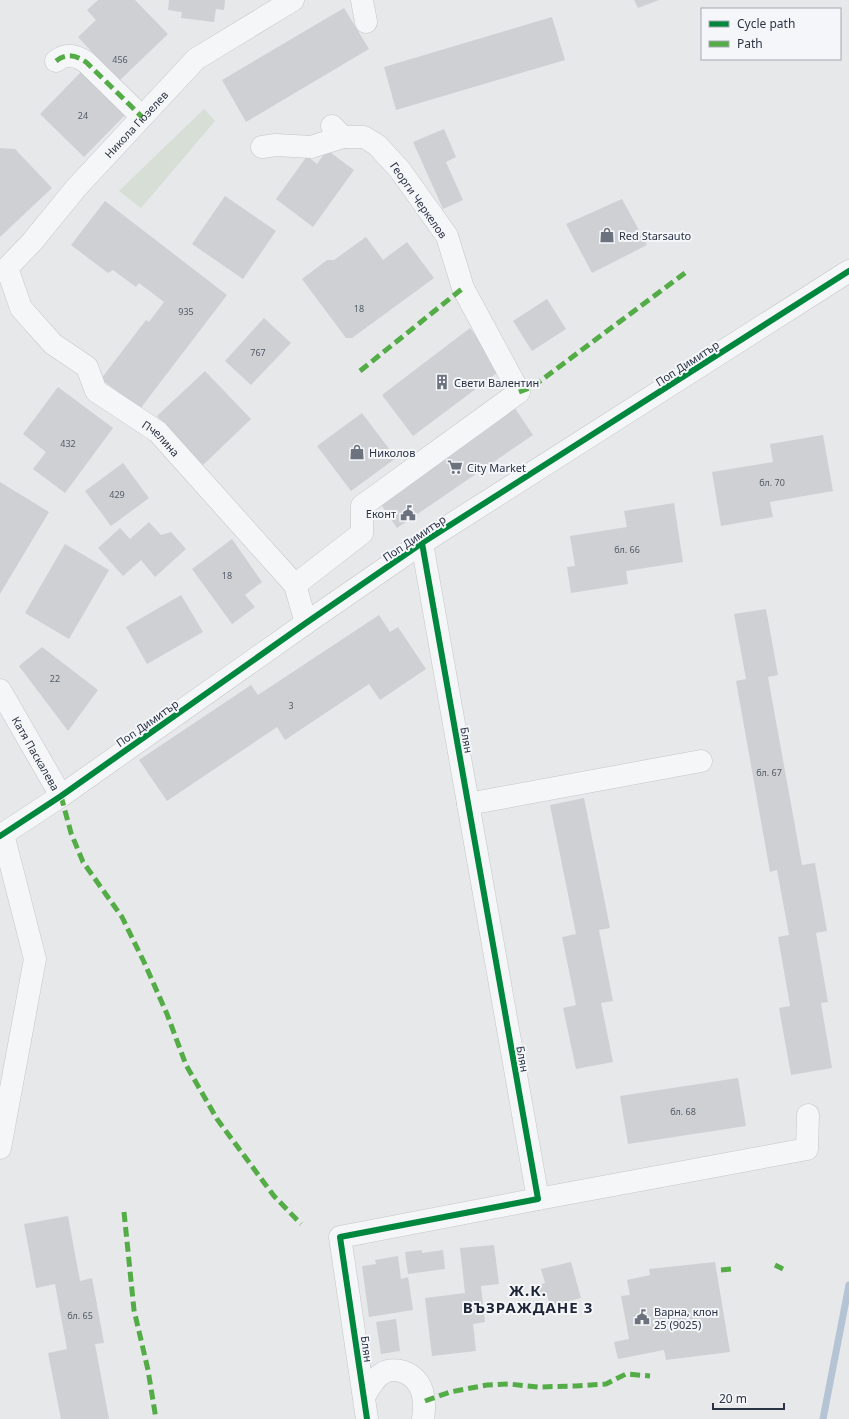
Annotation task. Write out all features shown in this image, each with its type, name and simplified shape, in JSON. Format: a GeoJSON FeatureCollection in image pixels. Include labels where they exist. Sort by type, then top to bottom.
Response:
{"type":"FeatureCollection","features":[{"type":"Feature","properties":{"kind":"street","name":"Никола Гюзелев"},"geometry":{"type":"LineString","coordinates":[[3,270],[32,242],[76,188],[196,59],[293,0]]}},
{"type":"Feature","properties":{"kind":"street"},"geometry":{"type":"LineString","coordinates":[[362,0],[366,22]]}},
{"type":"Feature","properties":{"kind":"street"},"geometry":{"type":"LineString","coordinates":[[56,61],[69,55],[78,57],[142,117]]}},
{"type":"Feature","properties":{"kind":"street","name":"Георги Черкелов"},"geometry":{"type":"LineString","coordinates":[[262,147],[276,145],[311,147],[338,131],[364,137],[377,145],[400,170],[447,236],[463,288],[519,392],[362,506],[362,533],[295,585]]}},
{"type":"Feature","properties":{"kind":"street","name":"Пчелина"},"geometry":{"type":"LineString","coordinates":[[3,270],[21,308],[53,344],[87,367],[96,391],[158,432],[295,585],[306,623]]}},
{"type":"Feature","properties":{"kind":"street","name":"Поп Димитър"},"geometry":{"type":"LineString","coordinates":[[2,835],[61,796],[422,543],[849,271]]}},
{"type":"Feature","properties":{"kind":"street","name":"Блян"},"geometry":{"type":"LineString","coordinates":[[367,1419],[340,1237],[538,1199],[422,543]]}},
{"type":"Feature","properties":{"kind":"street","name":"Катя Паскалева"},"geometry":{"type":"LineString","coordinates":[[0,690],[61,796]]}},
{"type":"Feature","properties":{"kind":"street"},"geometry":{"type":"LineString","coordinates":[[468,804],[700,761]]}},
{"type":"Feature","properties":{"kind":"street"},"geometry":{"type":"LineString","coordinates":[[0,1148],[35,958],[2,835]]}},
{"type":"Feature","properties":{"kind":"street"},"geometry":{"type":"LineString","coordinates":[[538,1199],[807,1149],[808,1116]]}},
{"type":"Feature","properties":{"kind":"street"},"geometry":{"type":"LineString","coordinates":[[362,1386],[371,1384],[383,1373],[398,1370],[413,1376],[421,1387],[425,1401],[423,1419]]}},
{"type":"Feature","properties":{"kind":"shaded area"},"geometry":{"type":"Polygon","coordinates":[[[204,109],[215,121],[141,208],[119,191],[204,109]]]}},
{"type":"Feature","properties":{"kind":"building"},"geometry":{"type":"Polygon","coordinates":[[[98,0],[135,0],[168,34],[119,81],[78,37],[96,20],[87,10],[98,0]]]}},
{"type":"Feature","properties":{"kind":"building"},"geometry":{"type":"Polygon","coordinates":[[[169,0],[225,0],[224,10],[216,9],[214,22],[181,18],[182,12],[168,10],[169,0]]]}},
{"type":"Feature","properties":{"kind":"building"},"geometry":{"type":"Polygon","coordinates":[[[634,0],[659,0],[638,8],[634,0]]]}},
{"type":"Feature","properties":{"kind":"building"},"geometry":{"type":"Polygon","coordinates":[[[344,8],[369,49],[246,122],[222,80],[344,8]]]}},
{"type":"Feature","properties":{"kind":"building"},"geometry":{"type":"Polygon","coordinates":[[[552,17],[565,60],[396,110],[384,67],[552,17]]]}},
{"type":"Feature","properties":{"kind":"building"},"geometry":{"type":"Polygon","coordinates":[[[81,72],[125,115],[84,157],[40,114],[81,72]]]}},
{"type":"Feature","properties":{"kind":"building"},"geometry":{"type":"Polygon","coordinates":[[[444,129],[456,157],[446,162],[463,200],[443,209],[413,142],[444,129]]]}},
{"type":"Feature","properties":{"kind":"building"},"geometry":{"type":"Polygon","coordinates":[[[0,148],[15,149],[52,188],[0,237],[0,148]]]}},
{"type":"Feature","properties":{"kind":"building"},"geometry":{"type":"Polygon","coordinates":[[[327,150],[354,170],[313,227],[276,199],[307,156],[317,164],[327,150]]]}},
{"type":"Feature","properties":{"kind":"building"},"geometry":{"type":"Polygon","coordinates":[[[225,196],[276,231],[243,279],[192,244],[225,196]]]}},
{"type":"Feature","properties":{"kind":"building","name":"Red Starsauto"},"geometry":{"type":"Polygon","coordinates":[[[622,199],[647,245],[592,273],[566,224],[622,199]]]}},
{"type":"Feature","properties":{"kind":"building"},"geometry":{"type":"Polygon","coordinates":[[[105,201],[227,295],[140,409],[101,379],[146,320],[149,322],[164,302],[139,283],[136,287],[113,270],[108,273],[71,245],[105,201]]]}},
{"type":"Feature","properties":{"kind":"building"},"geometry":{"type":"Polygon","coordinates":[[[366,237],[383,260],[407,242],[434,278],[352,338],[346,338],[302,279],[327,260],[334,260],[366,237]]]}},
{"type":"Feature","properties":{"kind":"building"},"geometry":{"type":"Polygon","coordinates":[[[547,299],[566,329],[532,351],[513,321],[547,299]]]}},
{"type":"Feature","properties":{"kind":"building"},"geometry":{"type":"Polygon","coordinates":[[[264,318],[291,343],[251,385],[225,361],[264,318]]]}},
{"type":"Feature","properties":{"kind":"building","name":"Свети Валентин"},"geometry":{"type":"Polygon","coordinates":[[[470,328],[501,370],[413,436],[382,395],[470,328]]]}},
{"type":"Feature","properties":{"kind":"building"},"geometry":{"type":"Polygon","coordinates":[[[205,371],[251,419],[203,465],[157,416],[205,371]]]}},
{"type":"Feature","properties":{"kind":"building"},"geometry":{"type":"Polygon","coordinates":[[[58,387],[113,428],[65,493],[33,469],[46,452],[23,434],[58,387]]]}},
{"type":"Feature","properties":{"kind":"building","name":"City Market"},"geometry":{"type":"Polygon","coordinates":[[[514,407],[533,435],[397,528],[378,500],[514,407]]]}},
{"type":"Feature","properties":{"kind":"building","name":"Николов"},"geometry":{"type":"Polygon","coordinates":[[[362,413],[396,458],[351,491],[317,446],[362,413]]]}},
{"type":"Feature","properties":{"kind":"building"},"geometry":{"type":"Polygon","coordinates":[[[823,435],[833,491],[770,502],[773,517],[721,526],[712,472],[773,462],[770,444],[823,435]]]}},
{"type":"Feature","properties":{"kind":"building"},"geometry":{"type":"Polygon","coordinates":[[[123,463],[149,498],[111,526],[85,491],[123,463]]]}},
{"type":"Feature","properties":{"kind":"building"},"geometry":{"type":"Polygon","coordinates":[[[0,482],[49,512],[0,594],[0,482]]]}},
{"type":"Feature","properties":{"kind":"building"},"geometry":{"type":"Polygon","coordinates":[[[674,503],[683,562],[626,571],[628,584],[571,593],[567,567],[575,566],[570,536],[627,527],[624,511],[674,503]]]}},
{"type":"Feature","properties":{"kind":"building"},"geometry":{"type":"Polygon","coordinates":[[[149,522],[161,535],[171,532],[186,549],[155,577],[141,560],[123,576],[98,548],[120,528],[130,539],[149,522]]]}},
{"type":"Feature","properties":{"kind":"building"},"geometry":{"type":"Polygon","coordinates":[[[232,539],[262,582],[245,595],[255,607],[232,624],[192,569],[232,539]]]}},
{"type":"Feature","properties":{"kind":"building"},"geometry":{"type":"Polygon","coordinates":[[[65,544],[109,570],[69,639],[25,613],[65,544]]]}},
{"type":"Feature","properties":{"kind":"building"},"geometry":{"type":"Polygon","coordinates":[[[181,595],[203,632],[147,664],[126,627],[181,595]]]}},
{"type":"Feature","properties":{"kind":"building"},"geometry":{"type":"Polygon","coordinates":[[[766,609],[778,675],[768,677],[802,865],[815,863],[827,931],[816,933],[828,1002],[821,1003],[832,1068],[791,1075],[779,1008],[790,1006],[778,937],[789,935],[777,870],[770,872],[736,681],[746,679],[734,614],[766,609]]]}},
{"type":"Feature","properties":{"kind":"building"},"geometry":{"type":"Polygon","coordinates":[[[379,615],[390,632],[398,627],[426,669],[380,700],[369,684],[285,740],[277,727],[167,801],[139,760],[251,685],[258,695],[379,615]]]}},
{"type":"Feature","properties":{"kind":"building"},"geometry":{"type":"Polygon","coordinates":[[[42,647],[98,690],[68,731],[19,666],[42,647]]]}},
{"type":"Feature","properties":{"kind":"building"},"geometry":{"type":"Polygon","coordinates":[[[584,798],[610,928],[599,930],[613,1001],[601,1003],[613,1062],[576,1069],[563,1008],[576,1005],[562,937],[576,934],[550,805],[584,798]]]}},
{"type":"Feature","properties":{"kind":"building"},"geometry":{"type":"Polygon","coordinates":[[[738,1078],[746,1126],[628,1144],[620,1096],[738,1078]]]}},
{"type":"Feature","properties":{"kind":"building"},"geometry":{"type":"Polygon","coordinates":[[[68,1216],[80,1281],[92,1278],[104,1343],[95,1344],[109,1419],[61,1419],[48,1353],[67,1349],[55,1284],[36,1288],[24,1224],[68,1216]]]}},
{"type":"Feature","properties":{"kind":"building"},"geometry":{"type":"Polygon","coordinates":[[[494,1245],[499,1284],[481,1286],[485,1322],[473,1324],[476,1351],[432,1356],[425,1298],[465,1293],[460,1248],[494,1245]]]}},
{"type":"Feature","properties":{"kind":"building"},"geometry":{"type":"Polygon","coordinates":[[[422,1250],[422,1253],[443,1250],[445,1269],[408,1274],[405,1252],[422,1250]]]}},
{"type":"Feature","properties":{"kind":"building"},"geometry":{"type":"Polygon","coordinates":[[[398,1256],[401,1279],[408,1277],[413,1310],[369,1317],[362,1266],[376,1264],[375,1260],[398,1256]]]}},
{"type":"Feature","properties":{"kind":"building"},"geometry":{"type":"Polygon","coordinates":[[[571,1262],[581,1298],[550,1306],[547,1295],[541,1297],[538,1285],[545,1283],[541,1269],[571,1262]]]}},
{"type":"Feature","properties":{"kind":"building"},"geometry":{"type":"Polygon","coordinates":[[[715,1262],[730,1352],[666,1360],[664,1350],[618,1359],[614,1342],[629,1339],[621,1296],[630,1295],[627,1280],[650,1275],[649,1269],[715,1262]]]}},
{"type":"Feature","properties":{"kind":"building"},"geometry":{"type":"Polygon","coordinates":[[[396,1319],[400,1351],[381,1354],[376,1322],[396,1319]]]}},
{"type":"Feature","properties":{"kind":"waterway"},"geometry":{"type":"LineString","coordinates":[[823,1419],[849,1285]]}},
{"type":"Feature","properties":{"kind":"marked path"},"geometry":{"type":"LineString","coordinates":[[56,61],[67,56],[75,56],[86,62],[142,117]]}},
{"type":"Feature","properties":{"kind":"marked path"},"geometry":{"type":"LineString","coordinates":[[519,392],[532,387],[685,273]]}},
{"type":"Feature","properties":{"kind":"marked path"},"geometry":{"type":"LineString","coordinates":[[360,371],[463,288]]}},
{"type":"Feature","properties":{"kind":"marked path"},"geometry":{"type":"LineString","coordinates":[[61,796],[71,833],[83,862],[122,917],[167,1014],[186,1065],[217,1119],[274,1196],[301,1224]]}},
{"type":"Feature","properties":{"kind":"marked path"},"geometry":{"type":"LineString","coordinates":[[124,1212],[134,1310],[148,1370],[156,1419]]}},
{"type":"Feature","properties":{"kind":"marked path"},"geometry":{"type":"LineString","coordinates":[[775,1265],[783,1269]]}},
{"type":"Feature","properties":{"kind":"marked path"},"geometry":{"type":"LineString","coordinates":[[721,1270],[732,1269]]}},
{"type":"Feature","properties":{"kind":"marked path"},"geometry":{"type":"LineString","coordinates":[[425,1401],[450,1392],[487,1385],[509,1384],[538,1387],[576,1386],[606,1384],[626,1374],[650,1376]]}},
{"type":"Feature","properties":{"kind":"cycle path"},"geometry":{"type":"LineString","coordinates":[[0,836],[61,796],[422,543],[849,271]]}},
{"type":"Feature","properties":{"kind":"cycle path"},"geometry":{"type":"LineString","coordinates":[[367,1419],[340,1237],[538,1199],[422,543]]}},
{"type":"Feature","properties":{"kind":"place","name":"Red Starsauto"},"geometry":{"type":"Point","coordinates":[607,235]}},
{"type":"Feature","properties":{"kind":"place","name":"Свети Валентин"},"geometry":{"type":"Point","coordinates":[442,382]}},
{"type":"Feature","properties":{"kind":"place","name":"Николов"},"geometry":{"type":"Point","coordinates":[357,452]}},
{"type":"Feature","properties":{"kind":"place","name":"City Market"},"geometry":{"type":"Point","coordinates":[455,467]}},
{"type":"Feature","properties":{"kind":"place","name":"Еконт"},"geometry":{"type":"Point","coordinates":[408,513]}},
{"type":"Feature","properties":{"kind":"place","name":"Варна, клон 25 (9025)"},"geometry":{"type":"Point","coordinates":[642,1317]}},
{"type":"Feature","properties":{"kind":"district","name":"Ж.К. ВЪЗРАЖДАНЕ 3"},"geometry":{"type":"Point","coordinates":[528,1298]}}]}
